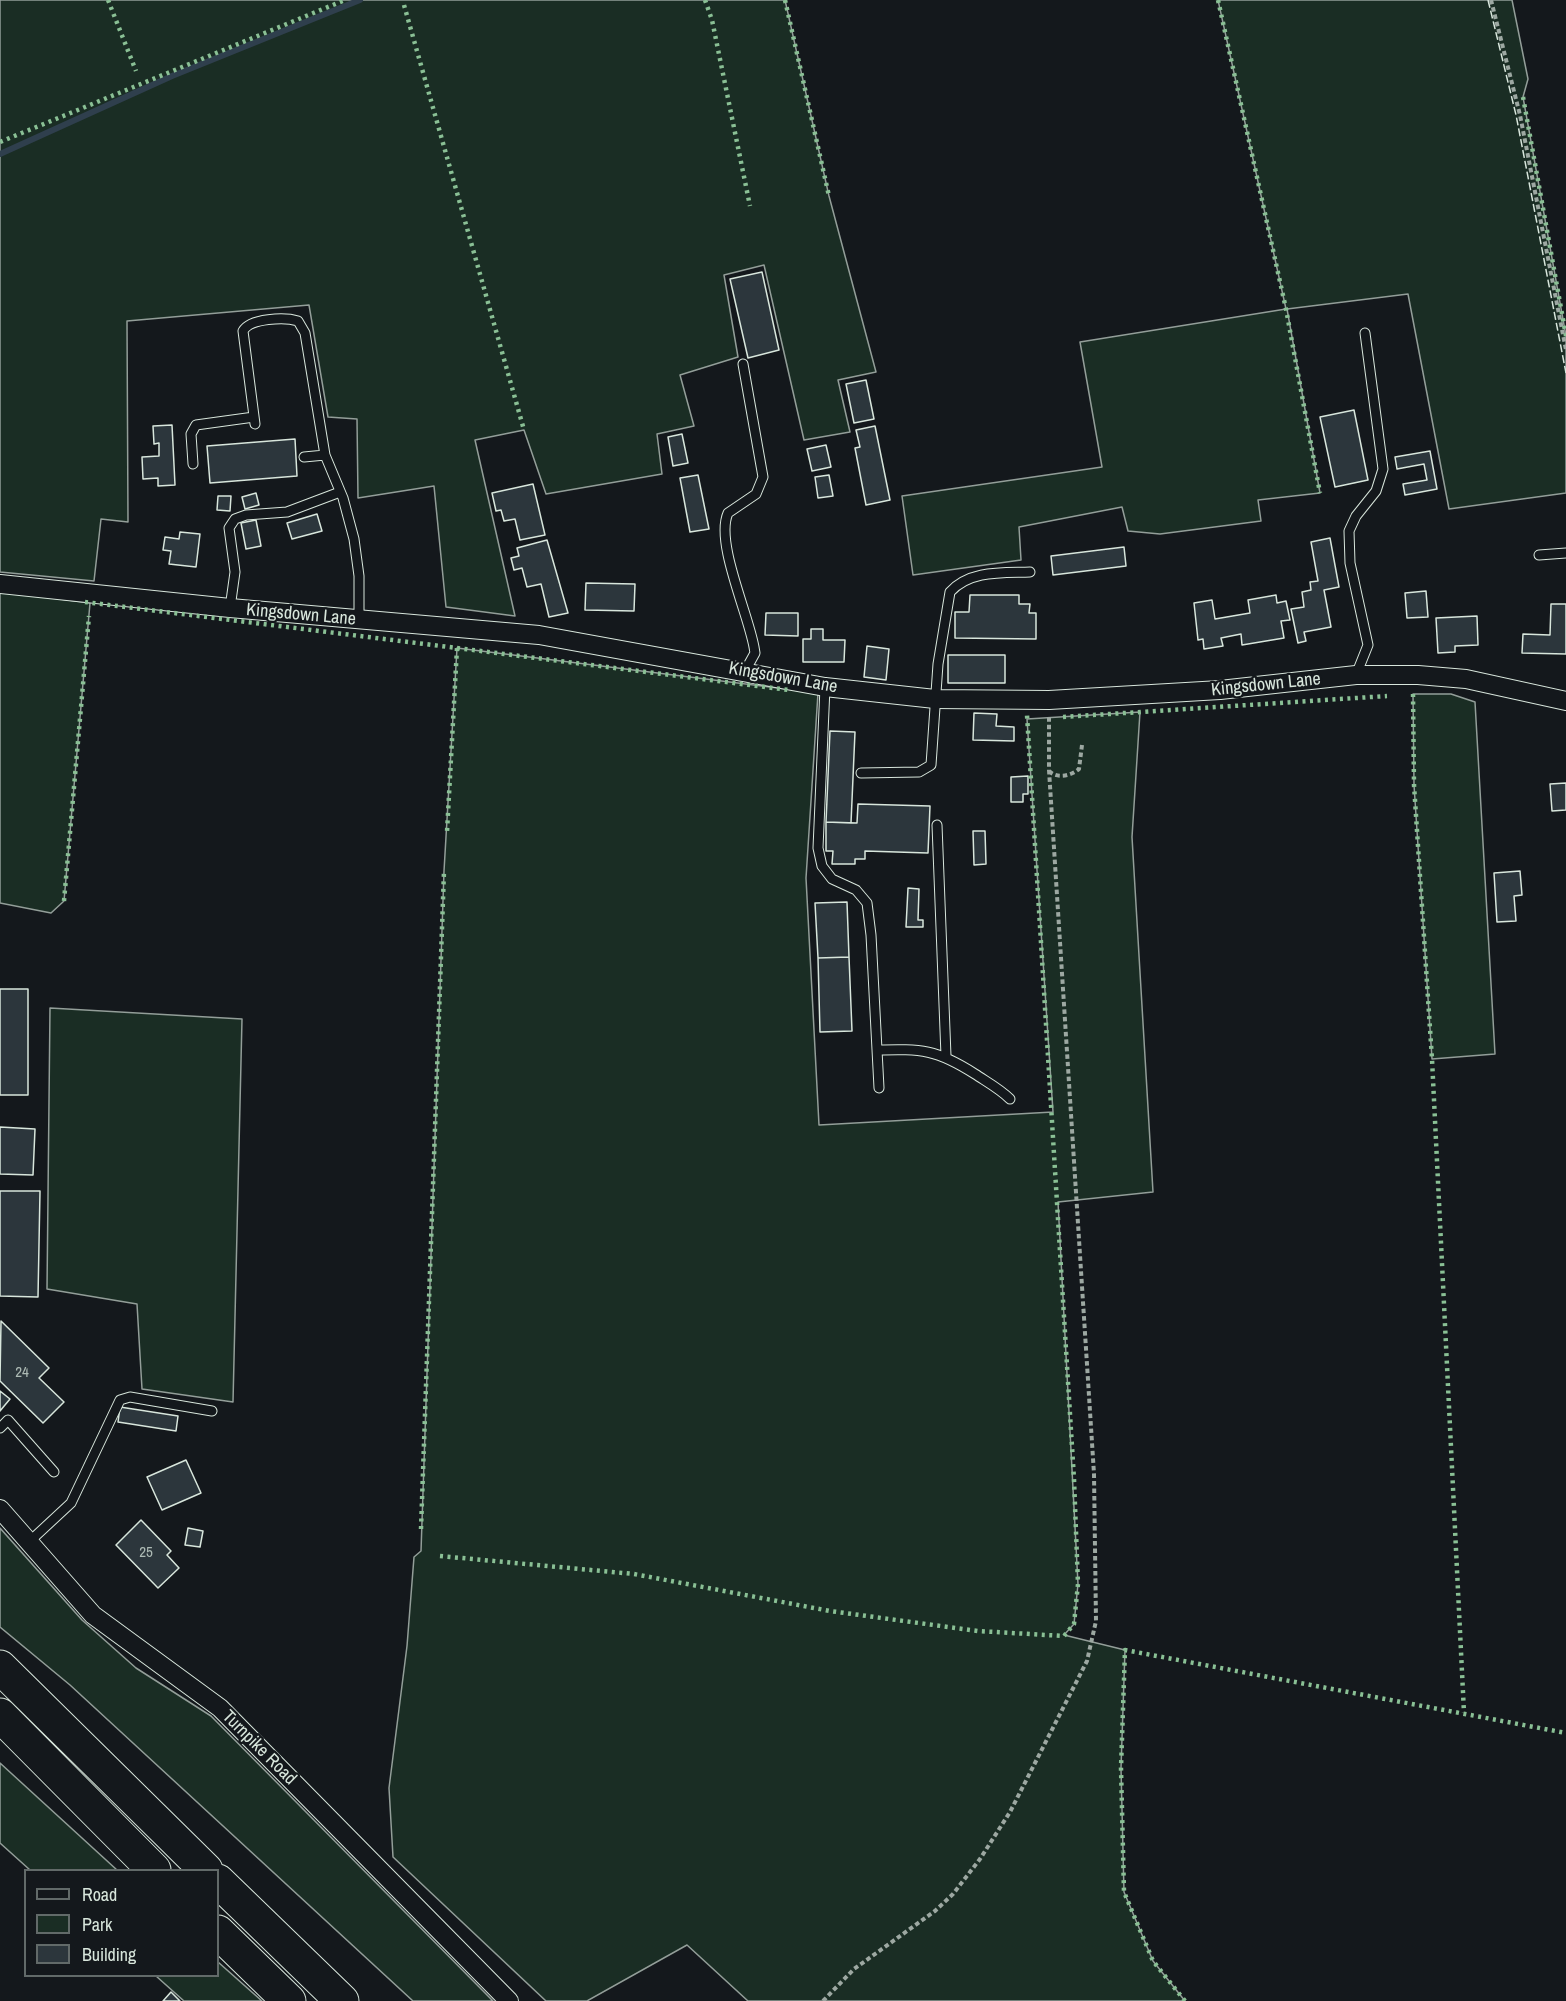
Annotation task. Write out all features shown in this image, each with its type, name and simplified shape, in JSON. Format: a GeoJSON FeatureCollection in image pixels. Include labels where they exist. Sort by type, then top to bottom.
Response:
{"type":"FeatureCollection","features":[{"type":"Feature","properties":{"kind":"highway"},"geometry":{"type":"LineString","coordinates":[[0,1667],[205,1869]]}},
{"type":"Feature","properties":{"kind":"highway"},"geometry":{"type":"LineString","coordinates":[[0,1716],[153,1869]]}},
{"type":"Feature","properties":{"kind":"highway"},"geometry":{"type":"LineString","coordinates":[[0,1728],[75,1793]]}},
{"type":"Feature","properties":{"kind":"highway"},"geometry":{"type":"LineString","coordinates":[[219,1882],[342,2001]]}},
{"type":"Feature","properties":{"kind":"highway"},"geometry":{"type":"LineString","coordinates":[[219,1933],[290,2001]]}},
{"type":"Feature","properties":{"kind":"street","name":"Kingsdown Lane"},"geometry":{"type":"LineString","coordinates":[[0,584],[230,608],[539,635],[825,687],[935,699],[1049,700],[1220,690],[1356,675],[1418,675],[1466,679],[1566,701]]}},
{"type":"Feature","properties":{"kind":"street","name":"Turnpike Road"},"geometry":{"type":"LineString","coordinates":[[0,1509],[93,1615],[220,1708],[509,2001]]}},
{"type":"Feature","properties":{"kind":"lane"},"geometry":{"type":"LineString","coordinates":[[193,464],[191,434],[196,425],[255,420],[243,331],[252,324],[291,319],[298,321],[305,333],[325,455],[340,492],[357,556],[359,620]]}},
{"type":"Feature","properties":{"kind":"lane"},"geometry":{"type":"LineString","coordinates":[[1356,675],[1368,645],[1350,562],[1349,531],[1356,516],[1376,491],[1383,469],[1365,333]]}},
{"type":"Feature","properties":{"kind":"lane"},"geometry":{"type":"LineString","coordinates":[[743,364],[763,477],[756,494],[728,513],[724,526],[730,561],[755,653],[745,671]]}},
{"type":"Feature","properties":{"kind":"lane"},"geometry":{"type":"LineString","coordinates":[[304,457],[325,455]]}},
{"type":"Feature","properties":{"kind":"lane"},"geometry":{"type":"LineString","coordinates":[[230,608],[235,572],[230,528],[235,519],[295,510],[340,492]]}},
{"type":"Feature","properties":{"kind":"lane"},"geometry":{"type":"LineString","coordinates":[[1539,555],[1566,553]]}},
{"type":"Feature","properties":{"kind":"lane"},"geometry":{"type":"LineString","coordinates":[[861,773],[919,772],[931,765],[935,699],[943,627],[950,592],[958,583],[975,576],[1030,572]]}},
{"type":"Feature","properties":{"kind":"lane"},"geometry":{"type":"LineString","coordinates":[[825,687],[818,848],[822,867],[832,879],[856,890],[867,903],[879,1088]]}},
{"type":"Feature","properties":{"kind":"lane"},"geometry":{"type":"LineString","coordinates":[[937,825],[946,1056]]}},
{"type":"Feature","properties":{"kind":"lane"},"geometry":{"type":"LineString","coordinates":[[877,1050],[921,1050],[946,1056],[999,1089],[1010,1099]]}},
{"type":"Feature","properties":{"kind":"lane"},"geometry":{"type":"LineString","coordinates":[[29,1542],[71,1503],[120,1400],[130,1397],[212,1411]]}},
{"type":"Feature","properties":{"kind":"lane"},"geometry":{"type":"LineString","coordinates":[[0,1428],[8,1420],[54,1472]]}},
{"type":"Feature","properties":{"kind":"path"},"geometry":{"type":"LineString","coordinates":[[1491,0],[1520,115],[1566,350]]}},
{"type":"Feature","properties":{"kind":"path"},"geometry":{"type":"LineString","coordinates":[[823,2001],[854,1969],[934,1911],[953,1894],[980,1859],[1010,1812],[1087,1661],[1094,1632],[1097,1603],[1094,1474],[1049,770],[1049,700]]}},
{"type":"Feature","properties":{"kind":"path"},"geometry":{"type":"LineString","coordinates":[[1049,770],[1052,774],[1061,776],[1074,773],[1079,769],[1082,745]]}},
{"type":"Feature","properties":{"kind":"green space"},"geometry":{"type":"Polygon","coordinates":[[[0,0],[785,0],[829,196],[876,372],[838,380],[850,432],[804,440],[764,265],[724,275],[738,357],[680,375],[694,426],[657,434],[662,474],[546,494],[524,430],[475,440],[515,616],[446,607],[434,486],[358,498],[357,419],[328,417],[309,305],[127,321],[128,522],[101,519],[94,581],[0,572],[0,0]]]}},
{"type":"Feature","properties":{"kind":"green space"},"geometry":{"type":"Polygon","coordinates":[[[1218,0],[1512,0],[1528,79],[1523,97],[1566,336],[1566,493],[1449,509],[1408,294],[1287,309],[1320,493],[1258,500],[1261,521],[1160,534],[1128,531],[1122,507],[1019,527],[1021,560],[913,575],[902,496],[1102,467],[1080,342],[1286,309],[1218,0]]]}},
{"type":"Feature","properties":{"kind":"green space"},"geometry":{"type":"Polygon","coordinates":[[[0,591],[90,603],[64,901],[51,913],[0,903],[0,591]]]}},
{"type":"Feature","properties":{"kind":"green space"},"geometry":{"type":"Polygon","coordinates":[[[457,648],[818,693],[806,878],[819,1125],[1053,1112],[1027,719],[1140,712],[1132,837],[1153,1192],[1058,1202],[1078,1584],[1074,1624],[1064,1635],[1125,1650],[1121,1768],[1124,1892],[1153,1961],[1185,2001],[748,2001],[687,1945],[587,2001],[546,2001],[393,1857],[389,1788],[407,1646],[414,1557],[421,1551],[444,871],[457,648]]]}},
{"type":"Feature","properties":{"kind":"green space"},"geometry":{"type":"Polygon","coordinates":[[[1413,694],[1451,694],[1475,702],[1495,1054],[1432,1059],[1414,785],[1413,694]]]}},
{"type":"Feature","properties":{"kind":"green space"},"geometry":{"type":"Polygon","coordinates":[[[50,1008],[242,1019],[233,1402],[142,1389],[137,1304],[47,1289],[50,1008]]]}},
{"type":"Feature","properties":{"kind":"green space"},"geometry":{"type":"Polygon","coordinates":[[[0,1528],[82,1620],[136,1668],[211,1716],[493,2001],[413,2001],[70,1685],[0,1627],[0,1528]]]}},
{"type":"Feature","properties":{"kind":"green space"},"geometry":{"type":"Polygon","coordinates":[[[0,1763],[116,1869],[29,1869],[0,1843],[0,1763]]]}},
{"type":"Feature","properties":{"kind":"green space"},"geometry":{"type":"Polygon","coordinates":[[[219,1963],[262,2001],[184,2001],[157,1977],[219,1977],[219,1963]]]}},
{"type":"Feature","properties":{"kind":"building"},"geometry":{"type":"Polygon","coordinates":[[[762,272],[779,350],[748,358],[730,279],[762,272]]]}},
{"type":"Feature","properties":{"kind":"building"},"geometry":{"type":"Polygon","coordinates":[[[866,380],[874,419],[854,423],[846,384],[866,380]]]}},
{"type":"Feature","properties":{"kind":"building"},"geometry":{"type":"Polygon","coordinates":[[[1354,410],[1368,480],[1335,487],[1320,417],[1354,410]]]}},
{"type":"Feature","properties":{"kind":"building"},"geometry":{"type":"Polygon","coordinates":[[[172,425],[175,485],[158,486],[158,478],[143,479],[142,457],[159,456],[159,443],[154,444],[153,426],[172,425]]]}},
{"type":"Feature","properties":{"kind":"building"},"geometry":{"type":"Polygon","coordinates":[[[875,426],[890,500],[866,505],[855,448],[860,447],[856,430],[875,426]]]}},
{"type":"Feature","properties":{"kind":"building"},"geometry":{"type":"Polygon","coordinates":[[[682,434],[688,463],[673,466],[668,437],[682,434]]]}},
{"type":"Feature","properties":{"kind":"building"},"geometry":{"type":"Polygon","coordinates":[[[295,439],[297,476],[210,483],[207,446],[295,439]]]}},
{"type":"Feature","properties":{"kind":"building"},"geometry":{"type":"Polygon","coordinates":[[[826,445],[831,467],[812,471],[807,449],[826,445]]]}},
{"type":"Feature","properties":{"kind":"building"},"geometry":{"type":"Polygon","coordinates":[[[1430,451],[1437,489],[1405,495],[1403,484],[1427,480],[1424,464],[1397,469],[1395,457],[1430,451]]]}},
{"type":"Feature","properties":{"kind":"building"},"geometry":{"type":"Polygon","coordinates":[[[698,475],[709,529],[690,532],[680,478],[698,475]]]}},
{"type":"Feature","properties":{"kind":"building"},"geometry":{"type":"Polygon","coordinates":[[[829,475],[833,496],[818,498],[815,477],[829,475]]]}},
{"type":"Feature","properties":{"kind":"building"},"geometry":{"type":"Polygon","coordinates":[[[533,484],[545,535],[520,540],[515,519],[504,521],[501,510],[496,511],[492,493],[533,484]]]}},
{"type":"Feature","properties":{"kind":"building"},"geometry":{"type":"Polygon","coordinates":[[[256,493],[259,505],[245,509],[242,497],[256,493]]]}},
{"type":"Feature","properties":{"kind":"building"},"geometry":{"type":"Polygon","coordinates":[[[218,496],[231,496],[230,511],[217,510],[218,496]]]}},
{"type":"Feature","properties":{"kind":"building"},"geometry":{"type":"Polygon","coordinates":[[[317,514],[322,531],[292,539],[287,523],[317,514]]]}},
{"type":"Feature","properties":{"kind":"building"},"geometry":{"type":"Polygon","coordinates":[[[256,520],[261,546],[246,549],[241,523],[256,520]]]}},
{"type":"Feature","properties":{"kind":"building"},"geometry":{"type":"Polygon","coordinates":[[[180,532],[200,534],[196,567],[169,564],[171,551],[163,550],[165,537],[179,539],[180,532]]]}},
{"type":"Feature","properties":{"kind":"building"},"geometry":{"type":"Polygon","coordinates":[[[1330,538],[1339,587],[1324,590],[1331,627],[1304,632],[1306,641],[1298,643],[1291,609],[1304,607],[1302,592],[1311,590],[1310,582],[1318,581],[1311,542],[1330,538]]]}},
{"type":"Feature","properties":{"kind":"building"},"geometry":{"type":"Polygon","coordinates":[[[547,540],[568,613],[549,617],[541,584],[527,587],[522,568],[514,570],[511,558],[519,556],[517,548],[547,540]]]}},
{"type":"Feature","properties":{"kind":"building"},"geometry":{"type":"Polygon","coordinates":[[[1124,547],[1126,566],[1053,575],[1051,556],[1124,547]]]}},
{"type":"Feature","properties":{"kind":"building"},"geometry":{"type":"Polygon","coordinates":[[[586,583],[635,584],[634,611],[585,610],[586,583]]]}},
{"type":"Feature","properties":{"kind":"building"},"geometry":{"type":"Polygon","coordinates":[[[1426,591],[1428,617],[1407,618],[1405,593],[1426,591]]]}},
{"type":"Feature","properties":{"kind":"building"},"geometry":{"type":"Polygon","coordinates":[[[970,595],[1019,595],[1019,604],[1030,604],[1029,613],[1036,613],[1036,639],[955,638],[955,612],[969,612],[970,595]]]}},
{"type":"Feature","properties":{"kind":"building"},"geometry":{"type":"Polygon","coordinates":[[[1276,595],[1277,603],[1286,601],[1290,620],[1281,621],[1284,638],[1242,645],[1241,634],[1221,638],[1223,646],[1204,649],[1203,639],[1198,640],[1194,603],[1212,600],[1215,619],[1250,613],[1248,600],[1276,595]]]}},
{"type":"Feature","properties":{"kind":"building"},"geometry":{"type":"Polygon","coordinates":[[[1551,604],[1566,604],[1566,654],[1522,653],[1523,634],[1550,635],[1551,604]]]}},
{"type":"Feature","properties":{"kind":"building"},"geometry":{"type":"Polygon","coordinates":[[[766,613],[798,613],[798,636],[765,635],[766,613]]]}},
{"type":"Feature","properties":{"kind":"building"},"geometry":{"type":"Polygon","coordinates":[[[1477,616],[1478,645],[1455,646],[1455,652],[1438,653],[1436,618],[1477,616]]]}},
{"type":"Feature","properties":{"kind":"building"},"geometry":{"type":"Polygon","coordinates":[[[811,629],[823,629],[823,640],[845,640],[844,662],[803,662],[803,639],[811,639],[811,629]]]}},
{"type":"Feature","properties":{"kind":"building"},"geometry":{"type":"Polygon","coordinates":[[[867,646],[889,649],[886,680],[864,677],[867,646]]]}},
{"type":"Feature","properties":{"kind":"building"},"geometry":{"type":"Polygon","coordinates":[[[948,655],[1005,655],[1005,683],[948,683],[948,655]]]}},
{"type":"Feature","properties":{"kind":"building"},"geometry":{"type":"Polygon","coordinates":[[[974,713],[997,714],[996,726],[1014,727],[1014,741],[973,740],[974,713]]]}},
{"type":"Feature","properties":{"kind":"building"},"geometry":{"type":"Polygon","coordinates":[[[830,731],[855,732],[851,823],[826,822],[830,731]]]}},
{"type":"Feature","properties":{"kind":"building"},"geometry":{"type":"Polygon","coordinates":[[[1028,776],[1028,794],[1023,794],[1023,802],[1011,802],[1011,777],[1028,776]]]}},
{"type":"Feature","properties":{"kind":"building"},"geometry":{"type":"Polygon","coordinates":[[[1566,783],[1566,810],[1552,811],[1550,784],[1566,783]]]}},
{"type":"Feature","properties":{"kind":"building"},"geometry":{"type":"Polygon","coordinates":[[[858,804],[930,806],[928,853],[865,851],[865,859],[855,859],[855,864],[832,864],[833,851],[826,851],[826,822],[857,823],[858,804]]]}},
{"type":"Feature","properties":{"kind":"building"},"geometry":{"type":"Polygon","coordinates":[[[973,831],[985,831],[986,864],[974,865],[973,831]]]}},
{"type":"Feature","properties":{"kind":"building"},"geometry":{"type":"Polygon","coordinates":[[[1520,871],[1522,895],[1514,896],[1516,921],[1497,922],[1494,873],[1520,871]]]}},
{"type":"Feature","properties":{"kind":"building"},"geometry":{"type":"Polygon","coordinates":[[[908,888],[919,889],[918,920],[923,920],[923,927],[906,927],[908,888]]]}},
{"type":"Feature","properties":{"kind":"building"},"geometry":{"type":"Polygon","coordinates":[[[847,902],[849,957],[818,958],[815,903],[847,902]]]}},
{"type":"Feature","properties":{"kind":"building"},"geometry":{"type":"Polygon","coordinates":[[[849,957],[852,1031],[820,1032],[818,958],[849,957]]]}},
{"type":"Feature","properties":{"kind":"building"},"geometry":{"type":"Polygon","coordinates":[[[0,989],[28,989],[28,1095],[0,1095],[0,989]]]}},
{"type":"Feature","properties":{"kind":"building"},"geometry":{"type":"Polygon","coordinates":[[[0,1127],[35,1129],[33,1175],[0,1174],[0,1127]]]}},
{"type":"Feature","properties":{"kind":"building"},"geometry":{"type":"Polygon","coordinates":[[[0,1191],[40,1191],[38,1297],[0,1296],[0,1191]]]}},
{"type":"Feature","properties":{"kind":"building"},"geometry":{"type":"Polygon","coordinates":[[[1,1321],[49,1368],[39,1378],[64,1402],[43,1423],[0,1381],[1,1321]]]}},
{"type":"Feature","properties":{"kind":"building"},"geometry":{"type":"Polygon","coordinates":[[[0,1391],[10,1399],[0,1411],[0,1391]]]}},
{"type":"Feature","properties":{"kind":"building"},"geometry":{"type":"Polygon","coordinates":[[[120,1407],[178,1416],[176,1431],[118,1422],[120,1407]]]}},
{"type":"Feature","properties":{"kind":"building"},"geometry":{"type":"Polygon","coordinates":[[[186,1460],[201,1493],[162,1510],[147,1477],[186,1460]]]}},
{"type":"Feature","properties":{"kind":"building"},"geometry":{"type":"Polygon","coordinates":[[[141,1520],[171,1551],[167,1555],[179,1568],[158,1588],[116,1545],[141,1520]]]}},
{"type":"Feature","properties":{"kind":"building"},"geometry":{"type":"Polygon","coordinates":[[[188,1528],[203,1531],[200,1547],[185,1545],[188,1528]]]}},
{"type":"Feature","properties":{"kind":"building"},"geometry":{"type":"Polygon","coordinates":[[[171,1992],[180,2001],[163,2001],[171,1992]]]}},
{"type":"Feature","properties":{"kind":"waterway"},"geometry":{"type":"LineString","coordinates":[[0,154],[172,76],[360,0]]}},
{"type":"Feature","properties":{"kind":"hedge"},"geometry":{"type":"LineString","coordinates":[[108,0],[136,71]]}},
{"type":"Feature","properties":{"kind":"hedge"},"geometry":{"type":"LineString","coordinates":[[0,142],[345,0]]}},
{"type":"Feature","properties":{"kind":"hedge"},"geometry":{"type":"LineString","coordinates":[[705,0],[712,20],[750,206]]}},
{"type":"Feature","properties":{"kind":"hedge"},"geometry":{"type":"LineString","coordinates":[[785,0],[829,196]]}},
{"type":"Feature","properties":{"kind":"hedge"},"geometry":{"type":"LineString","coordinates":[[1218,0],[1286,309],[1320,493]]}},
{"type":"Feature","properties":{"kind":"hedge"},"geometry":{"type":"LineString","coordinates":[[404,5],[524,430]]}},
{"type":"Feature","properties":{"kind":"hedge"},"geometry":{"type":"LineString","coordinates":[[1523,97],[1566,336]]}},
{"type":"Feature","properties":{"kind":"hedge"},"geometry":{"type":"LineString","coordinates":[[85,602],[457,648],[447,832]]}},
{"type":"Feature","properties":{"kind":"hedge"},"geometry":{"type":"LineString","coordinates":[[64,901],[89,616]]}},
{"type":"Feature","properties":{"kind":"hedge"},"geometry":{"type":"LineString","coordinates":[[457,648],[789,690]]}},
{"type":"Feature","properties":{"kind":"hedge"},"geometry":{"type":"LineString","coordinates":[[1413,694],[1414,785],[1432,1059],[1464,1713]]}},
{"type":"Feature","properties":{"kind":"hedge"},"geometry":{"type":"LineString","coordinates":[[1063,717],[1387,696]]}},
{"type":"Feature","properties":{"kind":"hedge"},"geometry":{"type":"LineString","coordinates":[[440,1556],[634,1574],[830,1611],[978,1631],[1064,1636],[1074,1624],[1078,1584],[1074,1479],[1027,715]]}},
{"type":"Feature","properties":{"kind":"hedge"},"geometry":{"type":"LineString","coordinates":[[421,1529],[444,871]]}},
{"type":"Feature","properties":{"kind":"hedge"},"geometry":{"type":"LineString","coordinates":[[1185,2001],[1153,1961],[1124,1892],[1121,1768],[1125,1650],[1566,1733]]}},
{"type":"Feature","properties":{"kind":"fence"},"geometry":{"type":"LineString","coordinates":[[1488,0],[1516,115],[1566,373]]}}]}
